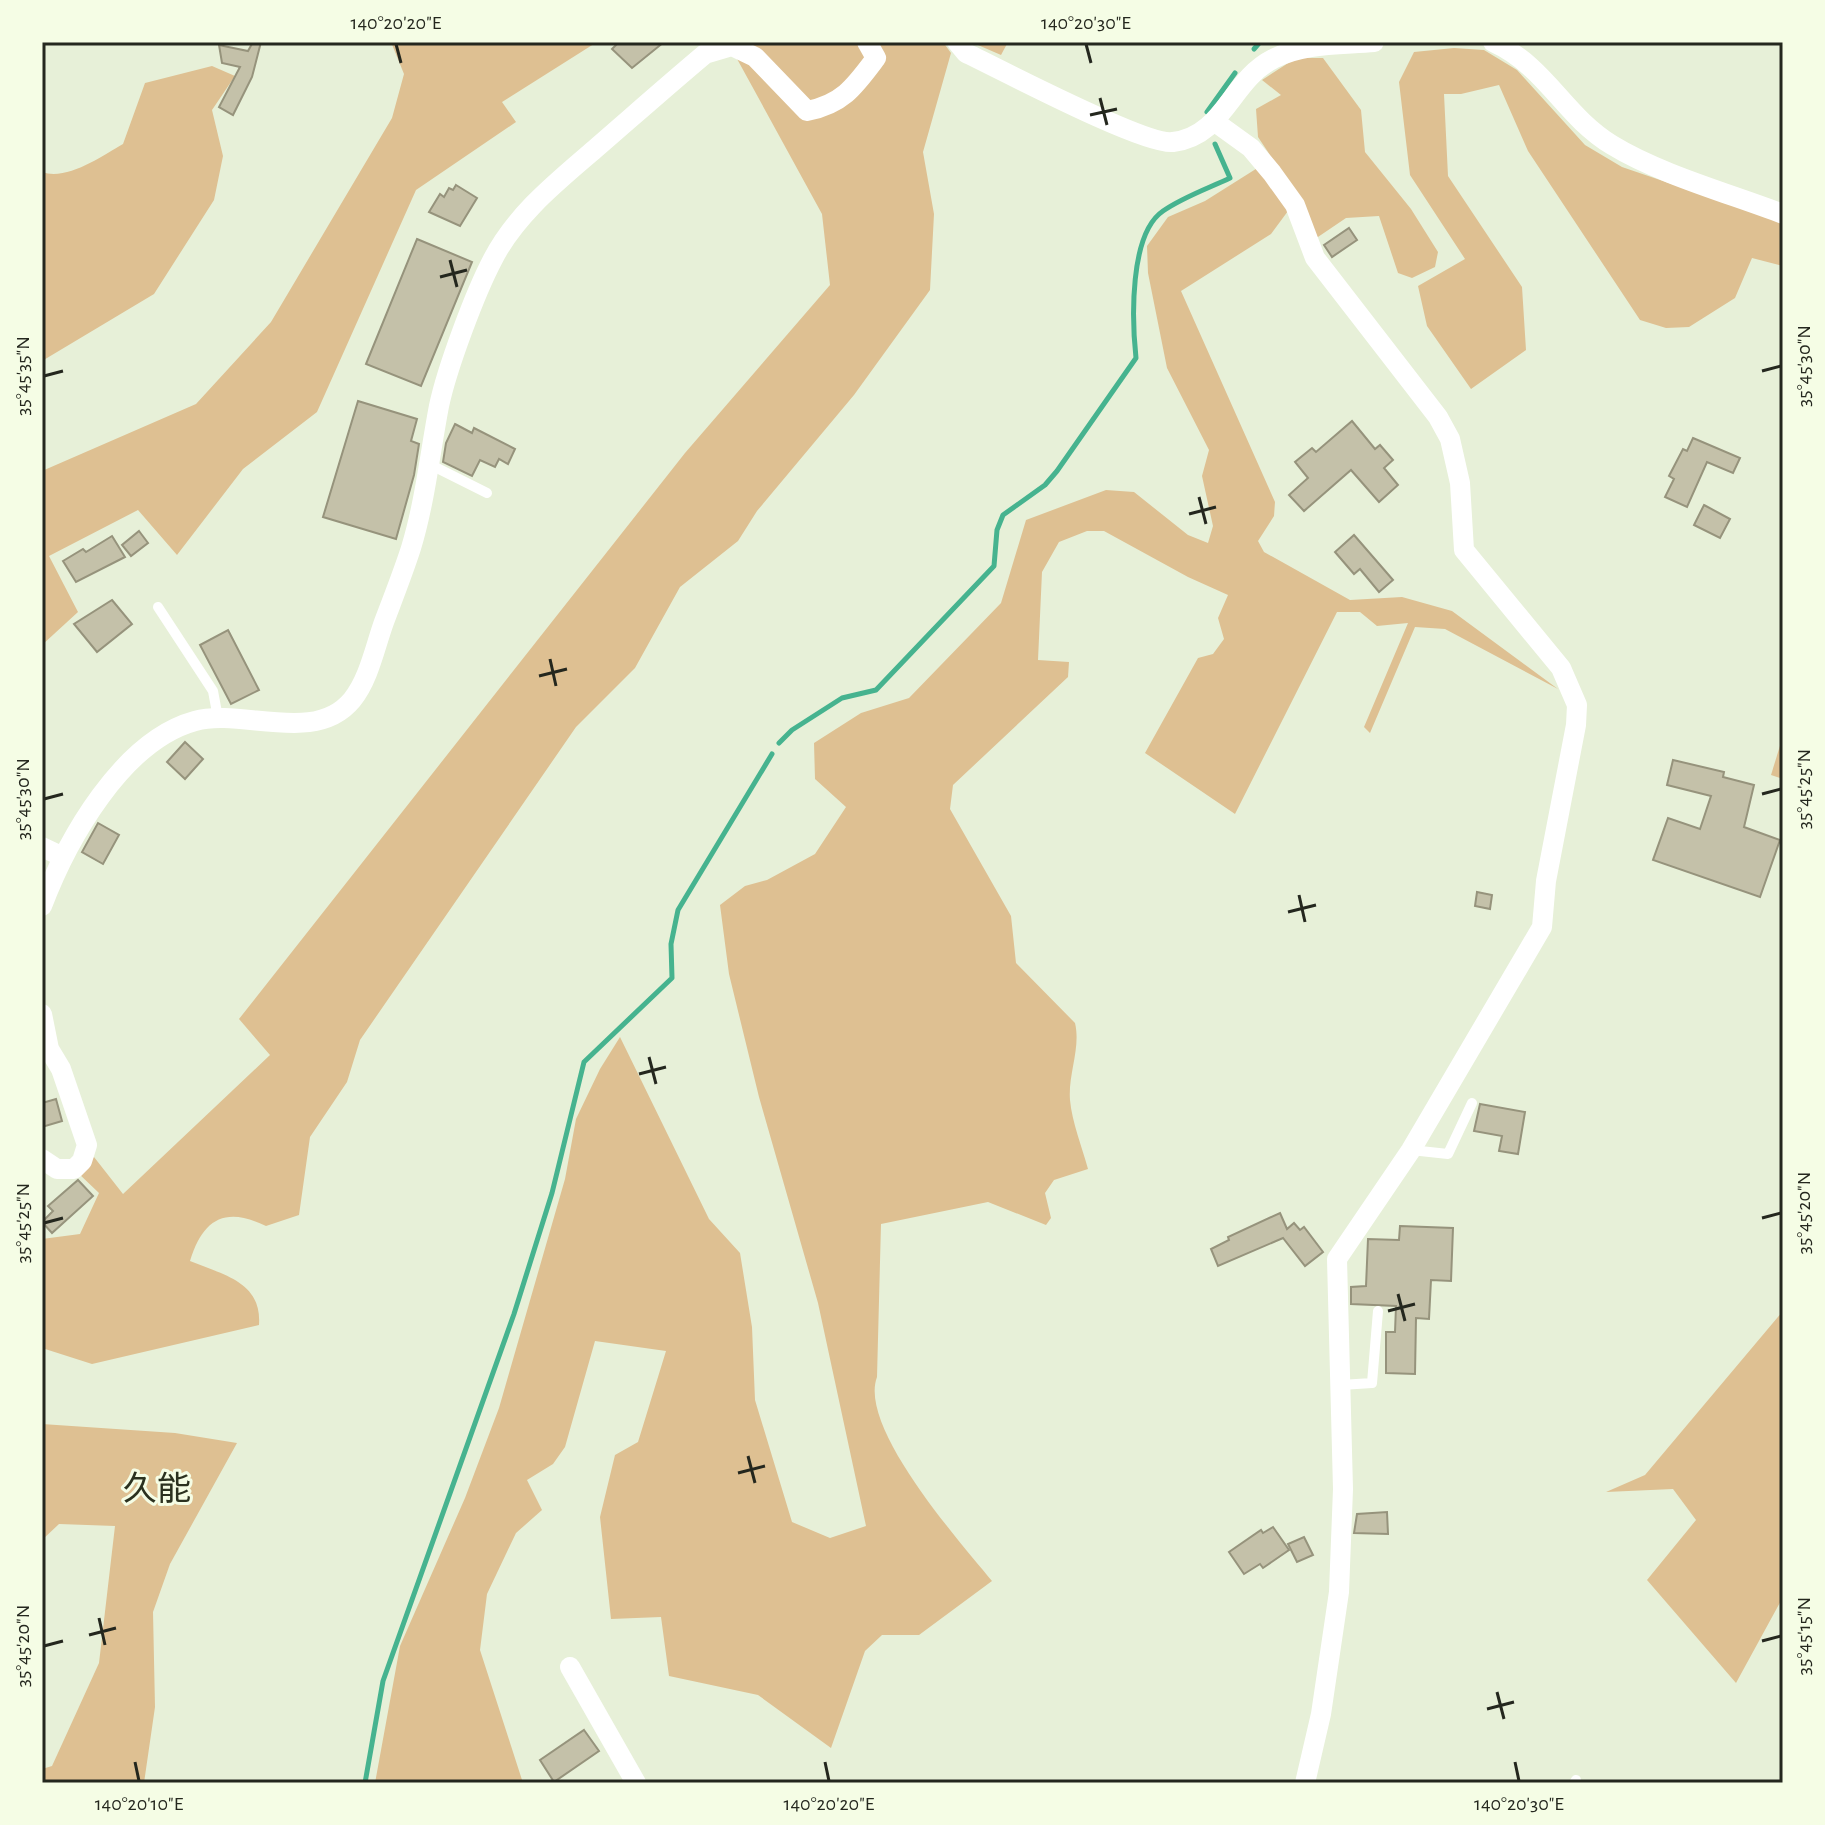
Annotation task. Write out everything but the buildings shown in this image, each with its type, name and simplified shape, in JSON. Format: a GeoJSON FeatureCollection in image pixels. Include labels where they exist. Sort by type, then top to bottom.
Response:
{"type":"FeatureCollection","features":[{"type":"Feature","properties":{"kind":"street"},"geometry":{"type":"LineString","coordinates":[[42,906],[61,856],[97,800],[156,739],[195,721],[218,718],[296,723],[331,715],[351,701],[364,679],[411,548],[431,465],[440,404],[482,283],[494,256],[523,215],[552,186],[705,54],[732,46],[755,57],[807,111],[831,106],[862,77],[876,58],[867,42]]}},
{"type":"Feature","properties":{"kind":"street"},"geometry":{"type":"LineString","coordinates":[[957,42],[966,53],[1159,142],[1188,138],[1215,122],[1253,73],[1272,59],[1298,49],[1374,42]]}},
{"type":"Feature","properties":{"kind":"street"},"geometry":{"type":"LineString","coordinates":[[1493,42],[1529,62],[1580,121],[1613,145],[1783,214]]}},
{"type":"Feature","properties":{"kind":"street"},"geometry":{"type":"LineString","coordinates":[[1215,122],[1251,148],[1272,173],[1295,205],[1315,258],[1438,417],[1450,439],[1458,473],[1464,550],[1561,668],[1577,705],[1546,881],[1542,927],[1411,1150],[1337,1259],[1341,1385],[1339,1592],[1321,1714],[1305,1783]]}},
{"type":"Feature","properties":{"kind":"street"},"geometry":{"type":"LineString","coordinates":[[42,847],[61,856]]}},
{"type":"Feature","properties":{"kind":"street"},"geometry":{"type":"LineString","coordinates":[[42,1014],[46,1058],[61,1069],[87,1145],[82,1161],[74,1169],[57,1169],[42,1159]]}},
{"type":"Feature","properties":{"kind":"street"},"geometry":{"type":"LineString","coordinates":[[570,1667],[636,1783]]}},
{"type":"Feature","properties":{"kind":"lane"},"geometry":{"type":"LineString","coordinates":[[431,465],[487,493]]}},
{"type":"Feature","properties":{"kind":"lane"},"geometry":{"type":"LineString","coordinates":[[158,607],[213,691],[218,718]]}},
{"type":"Feature","properties":{"kind":"lane"},"geometry":{"type":"LineString","coordinates":[[1411,1150],[1448,1154],[1472,1103]]}},
{"type":"Feature","properties":{"kind":"lane"},"geometry":{"type":"LineString","coordinates":[[1341,1385],[1372,1383],[1378,1311]]}},
{"type":"Feature","properties":{"kind":"shaded area"},"geometry":{"type":"Polygon","coordinates":[[[391,42],[597,42],[502,102],[516,122],[416,190],[317,412],[243,469],[177,555],[138,510],[49,556],[78,612],[42,645],[42,471],[196,404],[271,322],[392,118],[404,74],[391,42]]]}},
{"type":"Feature","properties":{"kind":"shaded area"},"geometry":{"type":"Polygon","coordinates":[[[754,42],[943,42],[951,53],[923,152],[934,214],[930,290],[854,395],[757,511],[738,541],[680,587],[635,668],[576,727],[360,1040],[347,1082],[310,1137],[299,1215],[266,1226],[239,1217],[227,1217],[209,1226],[202,1235],[190,1261],[228,1276],[247,1290],[258,1310],[259,1325],[92,1364],[42,1348],[42,1239],[80,1234],[99,1193],[77,1172],[94,1157],[123,1194],[270,1055],[239,1019],[685,453],[830,285],[822,214],[736,57],[754,42]]]}},
{"type":"Feature","properties":{"kind":"shaded area"},"geometry":{"type":"Polygon","coordinates":[[[971,42],[1008,42],[1001,55],[971,42]]]}},
{"type":"Feature","properties":{"kind":"shaded area"},"geometry":{"type":"Polygon","coordinates":[[[1454,48],[1484,50],[1517,70],[1585,145],[1622,167],[1783,222],[1783,266],[1752,258],[1735,298],[1689,327],[1666,328],[1640,320],[1528,151],[1499,85],[1461,94],[1444,94],[1448,176],[1522,287],[1526,350],[1471,389],[1427,326],[1418,286],[1465,259],[1410,175],[1399,82],[1414,52],[1454,48]]]}},
{"type":"Feature","properties":{"kind":"shaded area"},"geometry":{"type":"Polygon","coordinates":[[[1296,58],[1323,58],[1361,110],[1365,152],[1411,209],[1438,252],[1435,267],[1412,278],[1398,273],[1379,216],[1346,218],[1315,239],[1298,197],[1258,137],[1256,109],[1281,95],[1262,80],[1296,58]]]}},
{"type":"Feature","properties":{"kind":"shaded area"},"geometry":{"type":"Polygon","coordinates":[[[212,66],[235,76],[212,110],[223,156],[214,200],[154,294],[42,361],[42,172],[52,174],[73,170],[123,144],[145,83],[212,66]]]}},
{"type":"Feature","properties":{"kind":"shaded area"},"geometry":{"type":"Polygon","coordinates":[[[1259,167],[1288,211],[1271,234],[1181,291],[1275,502],[1274,516],[1258,541],[1264,552],[1350,600],[1402,597],[1452,611],[1558,689],[1445,629],[1415,627],[1370,733],[1364,727],[1408,623],[1377,626],[1360,612],[1337,612],[1235,814],[1145,753],[1198,658],[1213,654],[1224,639],[1218,618],[1228,595],[1104,531],[1087,531],[1059,542],[1042,572],[1038,660],[1069,662],[1068,677],[953,785],[950,809],[1011,916],[1016,963],[1075,1023],[1070,1100],[1088,1169],[1054,1180],[1045,1193],[1051,1218],[1046,1225],[988,1202],[881,1224],[875,1399],[882,1424],[915,1483],[992,1581],[919,1635],[882,1635],[865,1651],[831,1748],[758,1695],[669,1676],[661,1617],[611,1619],[600,1517],[615,1455],[638,1442],[666,1351],[595,1341],[565,1447],[553,1464],[527,1480],[542,1510],[516,1533],[487,1594],[480,1650],[523,1783],[375,1783],[400,1646],[465,1498],[499,1408],[565,1179],[576,1119],[600,1069],[620,1037],[709,1219],[740,1253],[752,1327],[755,1400],[792,1522],[830,1538],[866,1526],[818,1303],[759,1097],[729,974],[720,905],[745,886],[767,880],[815,854],[846,807],[815,779],[814,743],[861,713],[909,698],[1001,603],[1026,520],[1106,490],[1134,492],[1188,535],[1208,543],[1213,526],[1202,476],[1209,450],[1167,368],[1148,273],[1147,246],[1168,217],[1205,201],[1259,167]]]}},
{"type":"Feature","properties":{"kind":"shaded area"},"geometry":{"type":"Polygon","coordinates":[[[1783,736],[1783,779],[1771,775],[1783,736]]]}},
{"type":"Feature","properties":{"kind":"shaded area"},"geometry":{"type":"Polygon","coordinates":[[[1783,1311],[1783,1597],[1736,1683],[1647,1580],[1696,1520],[1673,1489],[1606,1492],[1645,1475],[1783,1311]]]}},
{"type":"Feature","properties":{"kind":"shaded area"},"geometry":{"type":"Polygon","coordinates":[[[42,1424],[175,1433],[237,1443],[170,1564],[153,1612],[155,1707],[144,1783],[42,1783],[42,1769],[52,1766],[99,1663],[115,1526],[59,1524],[42,1540],[42,1424]]]}},
{"type":"Feature","properties":{"kind":"waterway"},"geometry":{"type":"LineString","coordinates":[[1254,49],[1260,42]]}},
{"type":"Feature","properties":{"kind":"waterway"},"geometry":{"type":"LineString","coordinates":[[1207,112],[1235,73]]}},
{"type":"Feature","properties":{"kind":"waterway"},"geometry":{"type":"LineString","coordinates":[[779,743],[792,730],[842,698],[876,690],[994,566],[997,530],[1003,515],[1045,485],[1057,471],[1136,358],[1135,279],[1144,238],[1152,222],[1163,211],[1230,178],[1215,144]]}},
{"type":"Feature","properties":{"kind":"waterway"},"geometry":{"type":"LineString","coordinates":[[365,1783],[383,1681],[514,1314],[552,1193],[584,1062],[672,978],[671,944],[678,910],[772,754]]}},
{"type":"Feature","properties":{"kind":"district","name":"久能"},"geometry":{"type":"Point","coordinates":[157,1488]}}]}
